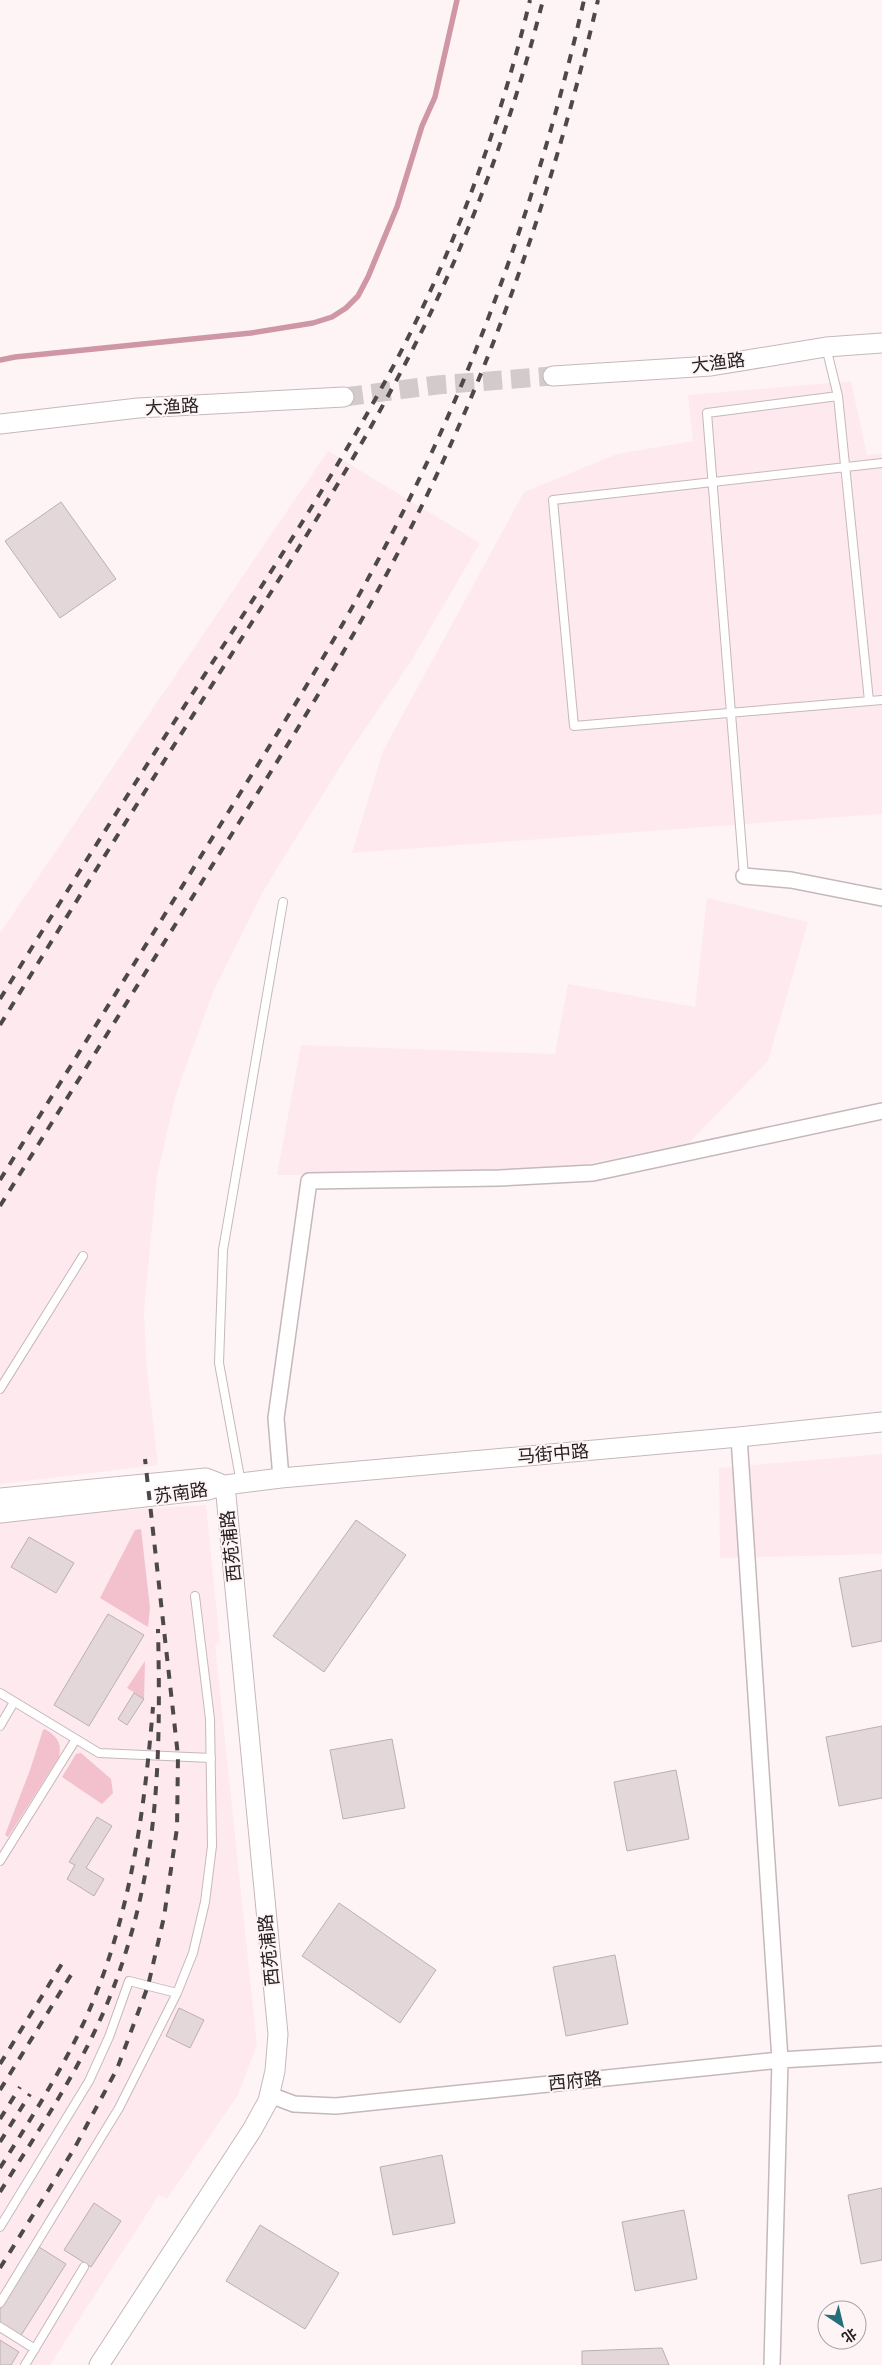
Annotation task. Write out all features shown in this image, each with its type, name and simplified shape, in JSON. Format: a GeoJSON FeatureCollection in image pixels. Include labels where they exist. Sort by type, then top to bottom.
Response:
{"type":"FeatureCollection","features":[{"type":"Feature","properties":{"kind":"street","name":"大渔路"},"geometry":{"type":"LineString","coordinates":[[553,376],[711,366],[826,347],[882,343]]}},
{"type":"Feature","properties":{"kind":"street","name":"大渔路"},"geometry":{"type":"LineString","coordinates":[[0,424],[138,408],[344,398]]}},
{"type":"Feature","properties":{"kind":"street"},"geometry":{"type":"LineString","coordinates":[[744,876],[790,880],[882,898]]}},
{"type":"Feature","properties":{"kind":"street"},"geometry":{"type":"LineString","coordinates":[[281,1478],[276,1418],[309,1182],[499,1178],[594,1173],[882,1111]]}},
{"type":"Feature","properties":{"kind":"street","name":"马街中路"},"geometry":{"type":"LineString","coordinates":[[233,1484],[882,1422]]}},
{"type":"Feature","properties":{"kind":"street"},"geometry":{"type":"LineString","coordinates":[[739,1437],[780,2060],[772,2365]]}},
{"type":"Feature","properties":{"kind":"street","name":"苏南路"},"geometry":{"type":"LineString","coordinates":[[0,1498],[206,1478],[233,1484]]}},
{"type":"Feature","properties":{"kind":"street","name":"苏南路"},"geometry":{"type":"LineString","coordinates":[[0,1513],[208,1490],[233,1484]]}},
{"type":"Feature","properties":{"kind":"street","name":"西苑浦路"},"geometry":{"type":"LineString","coordinates":[[99,2365],[252,2130],[270,2094],[275,2071],[278,2034],[233,1484]]}},
{"type":"Feature","properties":{"kind":"street","name":"西府路"},"geometry":{"type":"LineString","coordinates":[[270,2094],[294,2104],[336,2106],[780,2060],[882,2054]]}},
{"type":"Feature","properties":{"kind":"lane"},"geometry":{"type":"LineString","coordinates":[[826,347],[838,396],[868,701]]}},
{"type":"Feature","properties":{"kind":"lane"},"geometry":{"type":"LineString","coordinates":[[744,876],[707,413],[838,396]]}},
{"type":"Feature","properties":{"kind":"lane"},"geometry":{"type":"LineString","coordinates":[[882,463],[553,500],[574,726],[882,700]]}},
{"type":"Feature","properties":{"kind":"lane"},"geometry":{"type":"LineString","coordinates":[[233,1484],[219,1363],[223,1250],[283,902]]}},
{"type":"Feature","properties":{"kind":"lane"},"geometry":{"type":"LineString","coordinates":[[0,1389],[83,1256]]}},
{"type":"Feature","properties":{"kind":"lane"},"geometry":{"type":"LineString","coordinates":[[0,2303],[119,2108],[177,1993],[193,1953],[205,1902],[212,1846],[210,1719],[195,1596]]}},
{"type":"Feature","properties":{"kind":"lane"},"geometry":{"type":"LineString","coordinates":[[0,1693],[99,1753],[211,1758]]}},
{"type":"Feature","properties":{"kind":"lane"},"geometry":{"type":"LineString","coordinates":[[0,1726],[14,1702]]}},
{"type":"Feature","properties":{"kind":"lane"},"geometry":{"type":"LineString","coordinates":[[0,1862],[76,1739]]}},
{"type":"Feature","properties":{"kind":"lane"},"geometry":{"type":"LineString","coordinates":[[0,2227],[89,2081],[109,2037],[129,1981],[177,1993]]}},
{"type":"Feature","properties":{"kind":"lane"},"geometry":{"type":"LineString","coordinates":[[25,2365],[84,2267]]}},
{"type":"Feature","properties":{"kind":"lane"},"geometry":{"type":"LineString","coordinates":[[0,2327],[35,2349]]}},
{"type":"Feature","properties":{"kind":"shaded area"},"geometry":{"type":"Polygon","coordinates":[[[851,381],[867,455],[882,454],[882,814],[352,853],[383,751],[524,492],[617,454],[693,441],[688,395],[851,381]]]}},
{"type":"Feature","properties":{"kind":"shaded area"},"geometry":{"type":"Polygon","coordinates":[[[328,451],[480,543],[410,663],[348,754],[262,893],[213,992],[176,1094],[157,1176],[144,1311],[147,1370],[158,1465],[0,1484],[0,933],[328,451]]]}},
{"type":"Feature","properties":{"kind":"shaded area"},"geometry":{"type":"Polygon","coordinates":[[[707,898],[808,922],[768,1061],[689,1143],[582,1165],[460,1175],[277,1175],[301,1045],[555,1054],[568,984],[695,1007],[707,898]]]}},
{"type":"Feature","properties":{"kind":"shaded area"},"geometry":{"type":"Polygon","coordinates":[[[882,1454],[882,1554],[720,1558],[719,1468],[882,1454]]]}},
{"type":"Feature","properties":{"kind":"shaded area"},"geometry":{"type":"Polygon","coordinates":[[[206,1505],[220,1643],[215,1644],[257,2045],[238,2095],[167,2199],[159,2195],[50,2365],[0,2365],[0,1522],[90,1512],[206,1505]]]}},
{"type":"Feature","properties":{"kind":"shaded area"},"geometry":{"type":"Polygon","coordinates":[[[141,1529],[150,1608],[148,1627],[100,1598],[135,1530],[141,1529]]]}},
{"type":"Feature","properties":{"kind":"shaded area"},"geometry":{"type":"Polygon","coordinates":[[[145,1661],[144,1699],[127,1688],[145,1661]]]}},
{"type":"Feature","properties":{"kind":"shaded area"},"geometry":{"type":"Polygon","coordinates":[[[45,1729],[58,1740],[60,1747],[59,1757],[8,1837],[5,1835],[43,1730],[45,1729]]]}},
{"type":"Feature","properties":{"kind":"shaded area"},"geometry":{"type":"Polygon","coordinates":[[[81,1753],[111,1779],[113,1793],[102,1804],[62,1777],[76,1754],[81,1753]]]}},
{"type":"Feature","properties":{"kind":"building"},"geometry":{"type":"Polygon","coordinates":[[[61,502],[116,579],[60,618],[5,541],[61,502]]]}},
{"type":"Feature","properties":{"kind":"building"},"geometry":{"type":"Polygon","coordinates":[[[356,1520],[406,1555],[324,1672],[273,1636],[356,1520]]]}},
{"type":"Feature","properties":{"kind":"building"},"geometry":{"type":"Polygon","coordinates":[[[29,1537],[74,1563],[56,1593],[11,1567],[29,1537]]]}},
{"type":"Feature","properties":{"kind":"building"},"geometry":{"type":"Polygon","coordinates":[[[882,1570],[882,1641],[852,1647],[839,1578],[882,1570]]]}},
{"type":"Feature","properties":{"kind":"building"},"geometry":{"type":"Polygon","coordinates":[[[108,1614],[144,1635],[89,1726],[54,1705],[108,1614]]]}},
{"type":"Feature","properties":{"kind":"building"},"geometry":{"type":"Polygon","coordinates":[[[134,1693],[144,1699],[127,1725],[118,1719],[134,1693]]]}},
{"type":"Feature","properties":{"kind":"building"},"geometry":{"type":"Polygon","coordinates":[[[882,1726],[882,1798],[839,1806],[826,1737],[882,1726]]]}},
{"type":"Feature","properties":{"kind":"building"},"geometry":{"type":"Polygon","coordinates":[[[392,1739],[405,1808],[343,1819],[330,1750],[392,1739]]]}},
{"type":"Feature","properties":{"kind":"building"},"geometry":{"type":"Polygon","coordinates":[[[676,1770],[689,1839],[627,1851],[614,1782],[676,1770]]]}},
{"type":"Feature","properties":{"kind":"building"},"geometry":{"type":"Polygon","coordinates":[[[97,1817],[112,1826],[86,1868],[104,1879],[94,1896],[67,1879],[75,1865],[69,1862],[97,1817]]]}},
{"type":"Feature","properties":{"kind":"building"},"geometry":{"type":"Polygon","coordinates":[[[339,1903],[436,1970],[400,2023],[302,1956],[339,1903]]]}},
{"type":"Feature","properties":{"kind":"building"},"geometry":{"type":"Polygon","coordinates":[[[615,1955],[628,2024],[566,2036],[553,1967],[615,1955]]]}},
{"type":"Feature","properties":{"kind":"building"},"geometry":{"type":"Polygon","coordinates":[[[179,2008],[204,2020],[190,2048],[166,2036],[179,2008]]]}},
{"type":"Feature","properties":{"kind":"building"},"geometry":{"type":"Polygon","coordinates":[[[442,2155],[455,2223],[393,2235],[380,2167],[442,2155]]]}},
{"type":"Feature","properties":{"kind":"building"},"geometry":{"type":"Polygon","coordinates":[[[882,2188],[882,2260],[861,2264],[848,2195],[882,2188]]]}},
{"type":"Feature","properties":{"kind":"building"},"geometry":{"type":"Polygon","coordinates":[[[94,2203],[121,2221],[91,2267],[64,2250],[94,2203]]]}},
{"type":"Feature","properties":{"kind":"building"},"geometry":{"type":"Polygon","coordinates":[[[684,2210],[697,2279],[635,2291],[622,2222],[684,2210]]]}},
{"type":"Feature","properties":{"kind":"building"},"geometry":{"type":"Polygon","coordinates":[[[260,2225],[339,2273],[305,2329],[226,2281],[260,2225]]]}},
{"type":"Feature","properties":{"kind":"building"},"geometry":{"type":"Polygon","coordinates":[[[39,2247],[66,2264],[20,2337],[0,2325],[0,2309],[39,2247]]]}},
{"type":"Feature","properties":{"kind":"building"},"geometry":{"type":"Polygon","coordinates":[[[0,2340],[19,2352],[11,2365],[0,2365],[0,2340]]]}},
{"type":"Feature","properties":{"kind":"building"},"geometry":{"type":"Polygon","coordinates":[[[662,2348],[669,2365],[582,2365],[582,2351],[662,2348]]]}},
{"type":"Feature","properties":{"kind":"waterway"},"geometry":{"type":"LineString","coordinates":[[0,360],[251,333],[313,323],[332,317],[346,308],[358,296],[368,277],[397,207],[422,126],[435,97],[457,0]]}},
{"type":"Feature","properties":{"kind":"tunnel"},"geometry":{"type":"LineString","coordinates":[[344,397],[437,385],[553,376]]}},
{"type":"Feature","properties":{"kind":"railway"},"geometry":{"type":"LineString","coordinates":[[0,999],[123,802],[300,526],[349,445],[395,363],[437,276],[474,186],[505,93],[530,0]]}},
{"type":"Feature","properties":{"kind":"railway"},"geometry":{"type":"LineString","coordinates":[[0,1025],[314,523],[383,406],[426,322],[466,233],[501,141],[543,0]]}},
{"type":"Feature","properties":{"kind":"railway"},"geometry":{"type":"LineString","coordinates":[[0,1180],[304,690],[367,580],[420,478],[478,346],[527,209],[548,140],[584,0]]}},
{"type":"Feature","properties":{"kind":"railway"},"geometry":{"type":"LineString","coordinates":[[0,1206],[270,773],[361,621],[403,543],[465,412],[517,278],[561,140],[598,0]]}},
{"type":"Feature","properties":{"kind":"railway"},"geometry":{"type":"LineString","coordinates":[[0,2268],[74,2149],[117,2069],[148,1986],[164,1917],[177,1828],[178,1756],[145,1459]]}},
{"type":"Feature","properties":{"kind":"railway"},"geometry":{"type":"LineString","coordinates":[[0,2192],[71,2077],[96,2029],[124,1957],[137,1911],[147,1865],[157,1773],[159,1727],[158,1629]]}},
{"type":"Feature","properties":{"kind":"railway"},"geometry":{"type":"LineString","coordinates":[[0,2168],[45,2096],[76,2039],[100,1982],[113,1944],[124,1905],[139,1827],[153,1707]]}},
{"type":"Feature","properties":{"kind":"railway"},"geometry":{"type":"LineString","coordinates":[[0,2064],[63,1962]]}},
{"type":"Feature","properties":{"kind":"railway"},"geometry":{"type":"LineString","coordinates":[[0,2090],[74,1970]]}},
{"type":"Feature","properties":{"kind":"railway"},"geometry":{"type":"LineString","coordinates":[[0,2119],[20,2087]]}},
{"type":"Feature","properties":{"kind":"railway"},"geometry":{"type":"LineString","coordinates":[[0,2142],[30,2094]]}}]}
